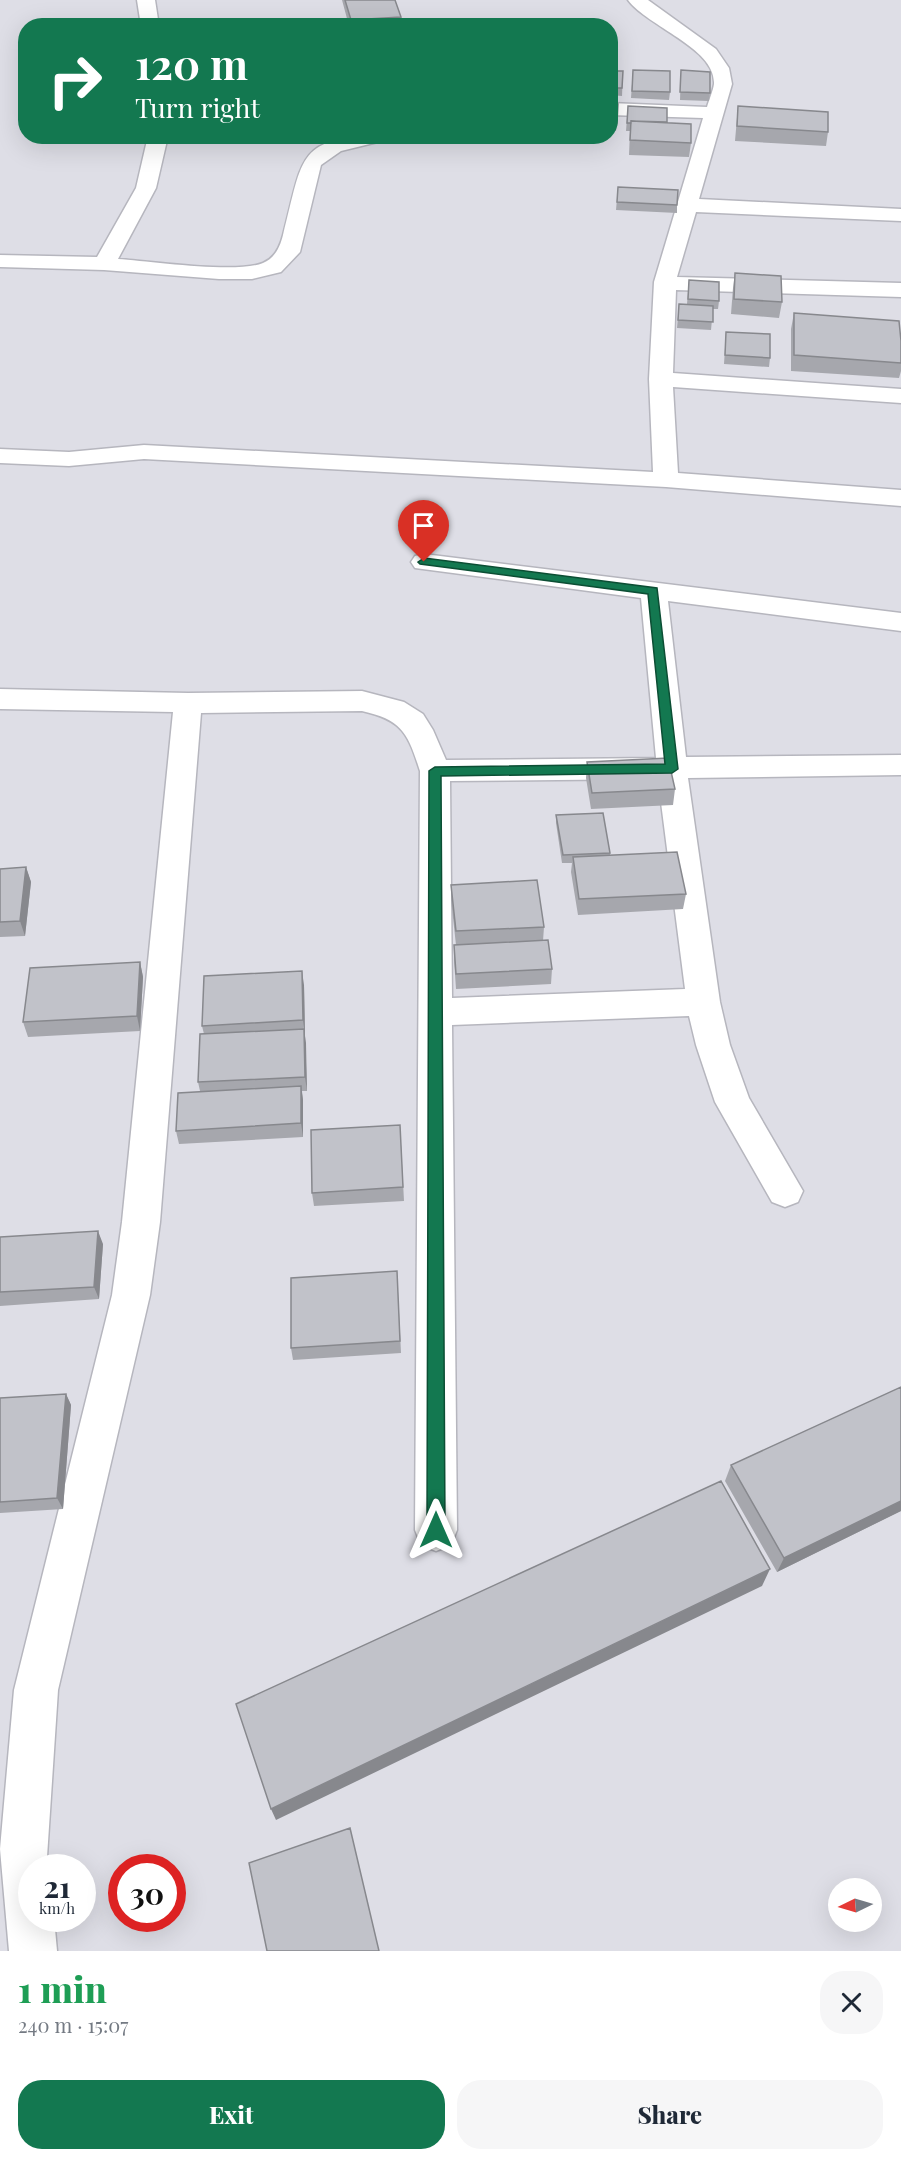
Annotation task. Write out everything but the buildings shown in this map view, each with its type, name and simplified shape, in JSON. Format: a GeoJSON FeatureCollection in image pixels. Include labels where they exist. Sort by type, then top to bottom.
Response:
{"type":"FeatureCollection","features":[{"type":"Feature","properties":{"kind":"street"},"geometry":{"type":"LineString","coordinates":[[146,0],[149,18]]}},
{"type":"Feature","properties":{"kind":"street"},"geometry":{"type":"LineString","coordinates":[[637,0],[710,53],[720,68],[723,84],[665,282],[661,379],[666,480]]}},
{"type":"Feature","properties":{"kind":"street"},"geometry":{"type":"LineString","coordinates":[[618,109],[713,113]]}},
{"type":"Feature","properties":{"kind":"street"},"geometry":{"type":"LineString","coordinates":[[104,264],[146,188],[156,144]]}},
{"type":"Feature","properties":{"kind":"street"},"geometry":{"type":"LineString","coordinates":[[0,261],[104,264],[219,273],[252,273],[273,267],[289,252],[312,163],[321,152],[340,144]]}},
{"type":"Feature","properties":{"kind":"street"},"geometry":{"type":"LineString","coordinates":[[687,205],[901,215]]}},
{"type":"Feature","properties":{"kind":"street"},"geometry":{"type":"LineString","coordinates":[[665,282],[901,290]]}},
{"type":"Feature","properties":{"kind":"street"},"geometry":{"type":"LineString","coordinates":[[661,379],[901,396]]}},
{"type":"Feature","properties":{"kind":"street"},"geometry":{"type":"LineString","coordinates":[[0,456],[69,459],[144,452],[666,480],[901,498]]}},
{"type":"Feature","properties":{"kind":"street"},"geometry":{"type":"LineString","coordinates":[[424,562],[901,622]]}},
{"type":"Feature","properties":{"kind":"street"},"geometry":{"type":"LineString","coordinates":[[654,591],[672,769],[703,1002],[713,1045],[733,1102],[785,1191]]}},
{"type":"Feature","properties":{"kind":"street"},"geometry":{"type":"LineString","coordinates":[[0,699],[188,703],[362,700],[389,706],[413,719],[423,734],[435,771],[436,1530]]}},
{"type":"Feature","properties":{"kind":"street"},"geometry":{"type":"LineString","coordinates":[[33,1951],[23,1857],[36,1690],[131,1295],[141,1222],[188,703]]}},
{"type":"Feature","properties":{"kind":"street"},"geometry":{"type":"LineString","coordinates":[[435,771],[901,765]]}},
{"type":"Feature","properties":{"kind":"street"},"geometry":{"type":"LineString","coordinates":[[435,1012],[703,1002]]}},
{"type":"Feature","properties":{"kind":"route"},"geometry":{"type":"LineString","coordinates":[[424,562],[654,591],[672,769],[435,771],[436,1530]]}}]}
